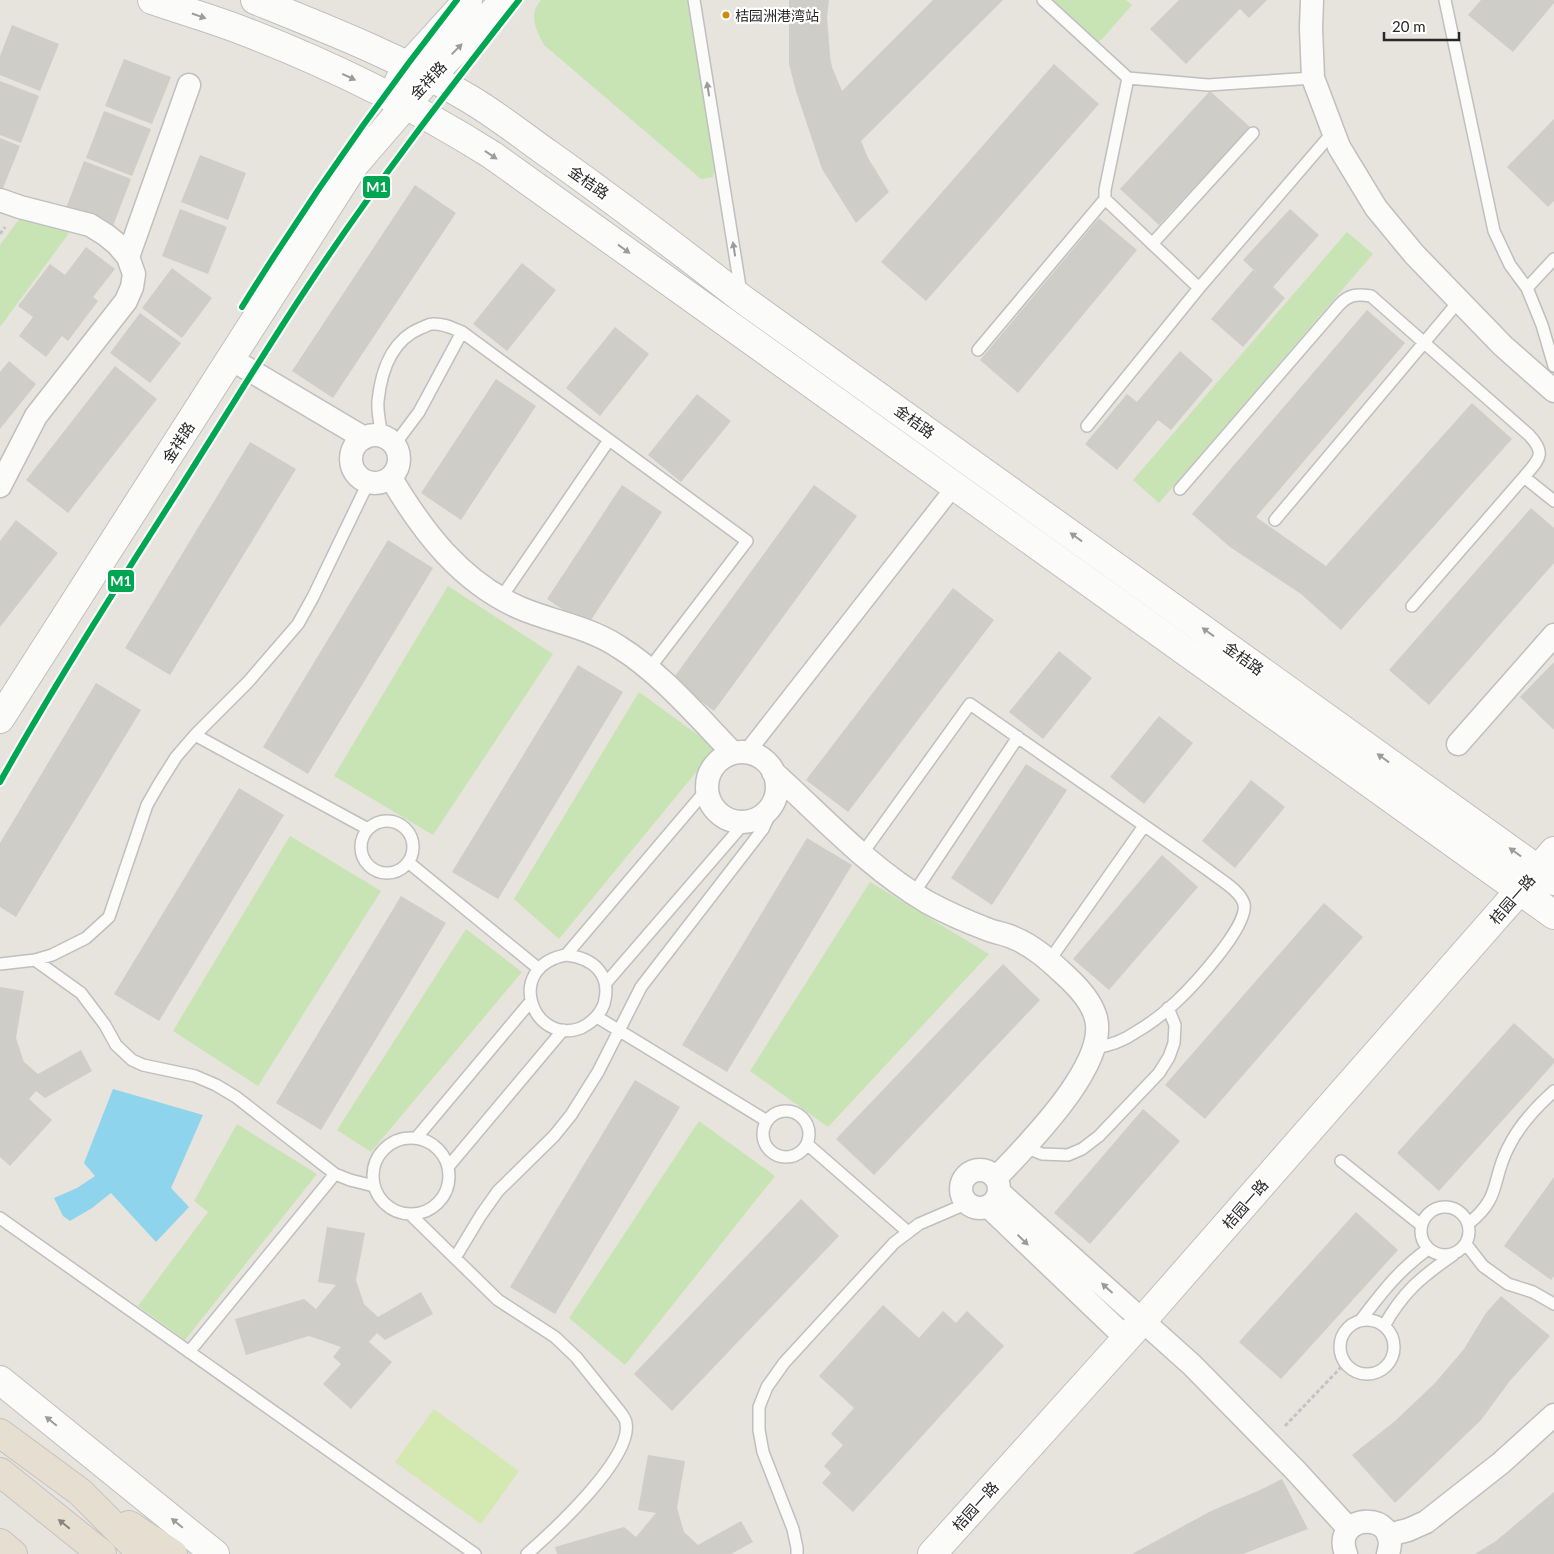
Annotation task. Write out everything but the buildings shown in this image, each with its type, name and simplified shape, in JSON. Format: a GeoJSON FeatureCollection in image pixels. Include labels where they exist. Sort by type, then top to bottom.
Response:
{"type":"FeatureCollection","features":[{"type":"Feature","properties":{"kind":"highway"},"geometry":{"type":"LineString","coordinates":[[0,1433],[80,1492],[173,1554]]}},
{"type":"Feature","properties":{"kind":"highway"},"geometry":{"type":"LineString","coordinates":[[0,1472],[102,1554]]}},
{"type":"Feature","properties":{"kind":"highway"},"geometry":{"type":"LineString","coordinates":[[80,1492],[142,1554]]}},
{"type":"Feature","properties":{"kind":"highway"},"geometry":{"type":"LineString","coordinates":[[0,1543],[13,1554]]}},
{"type":"Feature","properties":{"kind":"main road"},"geometry":{"type":"LineString","coordinates":[[152,0],[246,32],[398,100],[492,155],[1554,915]]}},
{"type":"Feature","properties":{"kind":"main road","name":"金桔路"},"geometry":{"type":"LineString","coordinates":[[255,0],[340,34],[419,72],[469,99],[614,200],[742,298],[1549,867]]}},
{"type":"Feature","properties":{"kind":"main road","name":"金祥路"},"geometry":{"type":"LineString","coordinates":[[0,719],[356,164],[468,0]]}},
{"type":"Feature","properties":{"kind":"main road","name":"金祥路"},"geometry":{"type":"LineString","coordinates":[[419,72],[505,0]]}},
{"type":"Feature","properties":{"kind":"main road","name":"桔园一路"},"geometry":{"type":"LineString","coordinates":[[932,1554],[1135,1329],[1520,890],[1549,867]]}},
{"type":"Feature","properties":{"kind":"main road"},"geometry":{"type":"LineString","coordinates":[[0,1380],[215,1554]]}},
{"type":"Feature","properties":{"kind":"street"},"geometry":{"type":"LineString","coordinates":[[1312,0],[1313,78],[1339,147],[1376,208],[1414,254],[1459,301],[1503,346],[1554,391]]}},
{"type":"Feature","properties":{"kind":"street"},"geometry":{"type":"LineString","coordinates":[[128,257],[189,85]]}},
{"type":"Feature","properties":{"kind":"street"},"geometry":{"type":"LineString","coordinates":[[0,200],[90,225],[117,244],[128,257],[134,274],[132,287],[126,301],[36,416],[0,486]]}},
{"type":"Feature","properties":{"kind":"street"},"geometry":{"type":"LineString","coordinates":[[231,359],[380,439],[399,452],[398,468],[391,478],[380,483],[368,483],[358,477],[351,463],[351,455],[354,447],[380,439]]}},
{"type":"Feature","properties":{"kind":"street"},"geometry":{"type":"LineString","coordinates":[[391,478],[410,509],[465,574],[501,598],[521,608],[596,635],[618,646],[648,668],[740,752]]}},
{"type":"Feature","properties":{"kind":"street"},"geometry":{"type":"LineString","coordinates":[[740,752],[955,486]]}},
{"type":"Feature","properties":{"kind":"street"},"geometry":{"type":"LineString","coordinates":[[1458,744],[1554,635]]}},
{"type":"Feature","properties":{"kind":"street"},"geometry":{"type":"LineString","coordinates":[[774,772],[775,795],[771,806],[763,814],[746,821],[730,820],[712,806],[707,789],[710,772],[716,763],[725,756],[740,752],[758,756],[876,866],[914,893],[948,913],[1014,938],[1032,947],[1079,989],[1090,1004],[1096,1017],[1094,1048],[1087,1067],[1077,1084],[988,1195],[1135,1329],[1192,1365],[1269,1443],[1349,1529]]}},
{"type":"Feature","properties":{"kind":"street"},"geometry":{"type":"LineString","coordinates":[[1346,1554],[1344,1542],[1349,1529],[1356,1524],[1363,1521],[1371,1521],[1378,1524],[1388,1545],[1408,1530],[1426,1522],[1501,1463],[1554,1415]]}},
{"type":"Feature","properties":{"kind":"lane"},"geometry":{"type":"LineString","coordinates":[[694,0],[742,298]]}},
{"type":"Feature","properties":{"kind":"lane"},"geometry":{"type":"LineString","coordinates":[[1043,0],[1128,78],[1208,85],[1313,78]]}},
{"type":"Feature","properties":{"kind":"lane"},"geometry":{"type":"LineString","coordinates":[[1445,0],[1494,231],[1510,265],[1527,288],[1542,325],[1554,366]]}},
{"type":"Feature","properties":{"kind":"lane"},"geometry":{"type":"LineString","coordinates":[[978,350],[1105,199],[1105,190],[1128,78]]}},
{"type":"Feature","properties":{"kind":"lane"},"geometry":{"type":"LineString","coordinates":[[1087,426],[1199,288],[1333,132]]}},
{"type":"Feature","properties":{"kind":"lane"},"geometry":{"type":"LineString","coordinates":[[1152,244],[1253,134]]}},
{"type":"Feature","properties":{"kind":"lane"},"geometry":{"type":"LineString","coordinates":[[1105,199],[1199,288]]}},
{"type":"Feature","properties":{"kind":"lane"},"geometry":{"type":"LineString","coordinates":[[1527,288],[1554,258]]}},
{"type":"Feature","properties":{"kind":"lane"},"geometry":{"type":"LineString","coordinates":[[1180,489],[1347,297],[1356,294],[1370,296],[1538,444],[1540,454],[1538,460],[1524,477],[1412,606]]}},
{"type":"Feature","properties":{"kind":"lane"},"geometry":{"type":"LineString","coordinates":[[1275,520],[1459,301]]}},
{"type":"Feature","properties":{"kind":"lane"},"geometry":{"type":"LineString","coordinates":[[380,439],[378,402],[383,375],[390,357],[399,343],[411,332],[431,324],[446,326],[462,332],[747,541],[648,668]]}},
{"type":"Feature","properties":{"kind":"lane"},"geometry":{"type":"LineString","coordinates":[[380,439],[419,412],[462,332]]}},
{"type":"Feature","properties":{"kind":"lane"},"geometry":{"type":"LineString","coordinates":[[501,598],[608,440]]}},
{"type":"Feature","properties":{"kind":"lane"},"geometry":{"type":"LineString","coordinates":[[1524,477],[1554,501]]}},
{"type":"Feature","properties":{"kind":"lane"},"geometry":{"type":"LineString","coordinates":[[0,964],[52,956],[86,938],[109,917],[147,805],[176,757],[195,734],[248,682],[298,624],[317,590],[368,483]]}},
{"type":"Feature","properties":{"kind":"lane"},"geometry":{"type":"LineString","coordinates":[[862,854],[970,704],[1238,894],[1244,902],[1244,912],[1234,934],[1195,981],[1168,1008],[1135,1033],[1118,1042],[1094,1048]]}},
{"type":"Feature","properties":{"kind":"lane"},"geometry":{"type":"LineString","coordinates":[[195,734],[368,829]]}},
{"type":"Feature","properties":{"kind":"lane"},"geometry":{"type":"LineString","coordinates":[[914,893],[1018,737]]}},
{"type":"Feature","properties":{"kind":"lane"},"geometry":{"type":"LineString","coordinates":[[566,954],[707,789]]}},
{"type":"Feature","properties":{"kind":"lane"},"geometry":{"type":"LineString","coordinates":[[455,1258],[498,1191],[554,1136],[571,1115],[598,1072],[641,987],[763,829],[771,806]]}},
{"type":"Feature","properties":{"kind":"lane"},"geometry":{"type":"LineString","coordinates":[[606,983],[599,970],[590,962],[579,956],[566,954],[554,957],[539,969],[531,985],[531,1001],[541,1020],[551,1026],[563,1030],[576,1030],[588,1025],[597,1017],[603,1006],[606,983],[746,821]]}},
{"type":"Feature","properties":{"kind":"lane"},"geometry":{"type":"LineString","coordinates":[[383,822],[400,825],[411,838],[412,854],[408,862],[394,872],[386,873],[370,867],[362,853],[363,836],[375,824],[383,822]]}},
{"type":"Feature","properties":{"kind":"lane"},"geometry":{"type":"LineString","coordinates":[[1049,961],[1144,826]]}},
{"type":"Feature","properties":{"kind":"lane"},"geometry":{"type":"LineString","coordinates":[[408,862],[539,969]]}},
{"type":"Feature","properties":{"kind":"lane"},"geometry":{"type":"LineString","coordinates":[[35,960],[81,993],[101,1019],[116,1045],[132,1060],[143,1065],[195,1076],[216,1085],[236,1097],[334,1174],[374,1186]]}},
{"type":"Feature","properties":{"kind":"lane"},"geometry":{"type":"LineString","coordinates":[[417,1137],[531,1001]]}},
{"type":"Feature","properties":{"kind":"lane"},"geometry":{"type":"LineString","coordinates":[[1025,1147],[1042,1154],[1068,1155],[1082,1149],[1099,1136],[1158,1073],[1169,1057],[1174,1043],[1175,1025],[1168,1008]]}},
{"type":"Feature","properties":{"kind":"lane"},"geometry":{"type":"LineString","coordinates":[[597,1017],[767,1120]]}},
{"type":"Feature","properties":{"kind":"lane"},"geometry":{"type":"LineString","coordinates":[[448,1167],[563,1030]]}},
{"type":"Feature","properties":{"kind":"lane"},"geometry":{"type":"LineString","coordinates":[[1468,1224],[1482,1213],[1494,1193],[1503,1158],[1514,1136],[1554,1092]]}},
{"type":"Feature","properties":{"kind":"lane"},"geometry":{"type":"LineString","coordinates":[[780,1112],[795,1112],[801,1116],[809,1129],[810,1136],[807,1144],[797,1155],[790,1157],[775,1154],[765,1143],[763,1135],[767,1120],[780,1112]]}},
{"type":"Feature","properties":{"kind":"lane"},"geometry":{"type":"LineString","coordinates":[[417,1137],[429,1142],[439,1150],[446,1160],[448,1167],[450,1173],[449,1185],[444,1197],[424,1213],[411,1215],[399,1213],[388,1207],[379,1198],[374,1186],[373,1174],[376,1161],[383,1151],[393,1143],[404,1138],[417,1137]]}},
{"type":"Feature","properties":{"kind":"lane"},"geometry":{"type":"LineString","coordinates":[[807,1144],[908,1232]]}},
{"type":"Feature","properties":{"kind":"lane"},"geometry":{"type":"LineString","coordinates":[[1342,1161],[1421,1225]]}},
{"type":"Feature","properties":{"kind":"lane"},"geometry":{"type":"LineString","coordinates":[[189,1352],[334,1174]]}},
{"type":"Feature","properties":{"kind":"lane"},"geometry":{"type":"LineString","coordinates":[[797,1554],[793,1530],[763,1452],[759,1430],[759,1407],[767,1387],[784,1363],[881,1256],[908,1232],[919,1224],[988,1195]]}},
{"type":"Feature","properties":{"kind":"lane"},"geometry":{"type":"LineString","coordinates":[[1384,1326],[1394,1308],[1408,1290],[1433,1268],[1460,1251],[1466,1244],[1470,1231],[1460,1212],[1454,1208],[1446,1207],[1431,1211],[1421,1225],[1421,1237],[1428,1249],[1439,1255],[1453,1255]]}},
{"type":"Feature","properties":{"kind":"lane"},"geometry":{"type":"LineString","coordinates":[[411,1215],[498,1300],[555,1337],[576,1357],[622,1413],[626,1423],[626,1431],[620,1448],[596,1484],[564,1521],[528,1554]]}},
{"type":"Feature","properties":{"kind":"lane"},"geometry":{"type":"LineString","coordinates":[[0,1218],[474,1554]]}},
{"type":"Feature","properties":{"kind":"lane"},"geometry":{"type":"LineString","coordinates":[[1466,1244],[1483,1266],[1508,1284],[1533,1292],[1554,1304]]}},
{"type":"Feature","properties":{"kind":"lane"},"geometry":{"type":"LineString","coordinates":[[1361,1320],[1390,1282],[1408,1264],[1428,1249]]}},
{"type":"Feature","properties":{"kind":"lane"},"geometry":{"type":"LineString","coordinates":[[1361,1320],[1378,1322],[1384,1326],[1394,1342],[1394,1351],[1385,1367],[1369,1374],[1351,1369],[1340,1355],[1341,1337],[1346,1329],[1353,1323],[1361,1320]]}},
{"type":"Feature","properties":{"kind":"path"},"geometry":{"type":"LineString","coordinates":[[1269,1443],[1345,1363]]}},
{"type":"Feature","properties":{"kind":"green space"},"geometry":{"type":"Polygon","coordinates":[[[541,0],[687,0],[716,166],[713,177],[701,179],[544,45],[536,28],[534,17],[541,0]]]}},
{"type":"Feature","properties":{"kind":"green space"},"geometry":{"type":"Polygon","coordinates":[[[1052,0],[1126,0],[1132,5],[1102,39],[1097,42],[1052,0]]]}},
{"type":"Feature","properties":{"kind":"green space"},"geometry":{"type":"Polygon","coordinates":[[[23,214],[69,233],[0,327],[0,245],[23,214]]]}},
{"type":"Feature","properties":{"kind":"green space"},"geometry":{"type":"Polygon","coordinates":[[[1347,232],[1373,254],[1159,503],[1133,480],[1347,232]]]}},
{"type":"Feature","properties":{"kind":"green space"},"geometry":{"type":"Polygon","coordinates":[[[448,586],[553,654],[433,835],[334,776],[448,586]]]}},
{"type":"Feature","properties":{"kind":"green space"},"geometry":{"type":"Polygon","coordinates":[[[639,692],[716,748],[559,939],[514,899],[639,692]]]}},
{"type":"Feature","properties":{"kind":"green space"},"geometry":{"type":"Polygon","coordinates":[[[290,836],[381,891],[258,1086],[173,1031],[290,836]]]}},
{"type":"Feature","properties":{"kind":"green space"},"geometry":{"type":"Polygon","coordinates":[[[870,882],[989,954],[828,1127],[750,1071],[870,882]]]}},
{"type":"Feature","properties":{"kind":"green space"},"geometry":{"type":"Polygon","coordinates":[[[466,929],[522,972],[371,1152],[337,1130],[466,929]]]}},
{"type":"Feature","properties":{"kind":"green space"},"geometry":{"type":"Polygon","coordinates":[[[699,1121],[775,1176],[625,1365],[569,1318],[699,1121]]]}},
{"type":"Feature","properties":{"kind":"green space"},"geometry":{"type":"Polygon","coordinates":[[[237,1124],[317,1174],[185,1340],[138,1306],[208,1212],[194,1201],[237,1124]]]}},
{"type":"Feature","properties":{"kind":"green space"},"geometry":{"type":"Polygon","coordinates":[[[434,1409],[519,1471],[481,1524],[395,1462],[434,1409]]]}},
{"type":"Feature","properties":{"kind":"water"},"geometry":{"type":"Polygon","coordinates":[[[113,1089],[203,1115],[171,1188],[189,1207],[156,1242],[111,1193],[92,1208],[70,1221],[63,1216],[54,1198],[77,1188],[95,1176],[84,1163],[113,1089]]]}},
{"type":"Feature","properties":{"kind":"transit line","name":"M1"},"geometry":{"type":"LineString","coordinates":[[242,307],[345,150],[457,0]]}},
{"type":"Feature","properties":{"kind":"transit line","name":"M1"},"geometry":{"type":"LineString","coordinates":[[0,782],[88,634],[306,289],[410,142],[519,0]]}},
{"type":"Feature","properties":{"kind":"place","name":"桔园洲港湾站"},"geometry":{"type":"Point","coordinates":[726,15]}}]}
